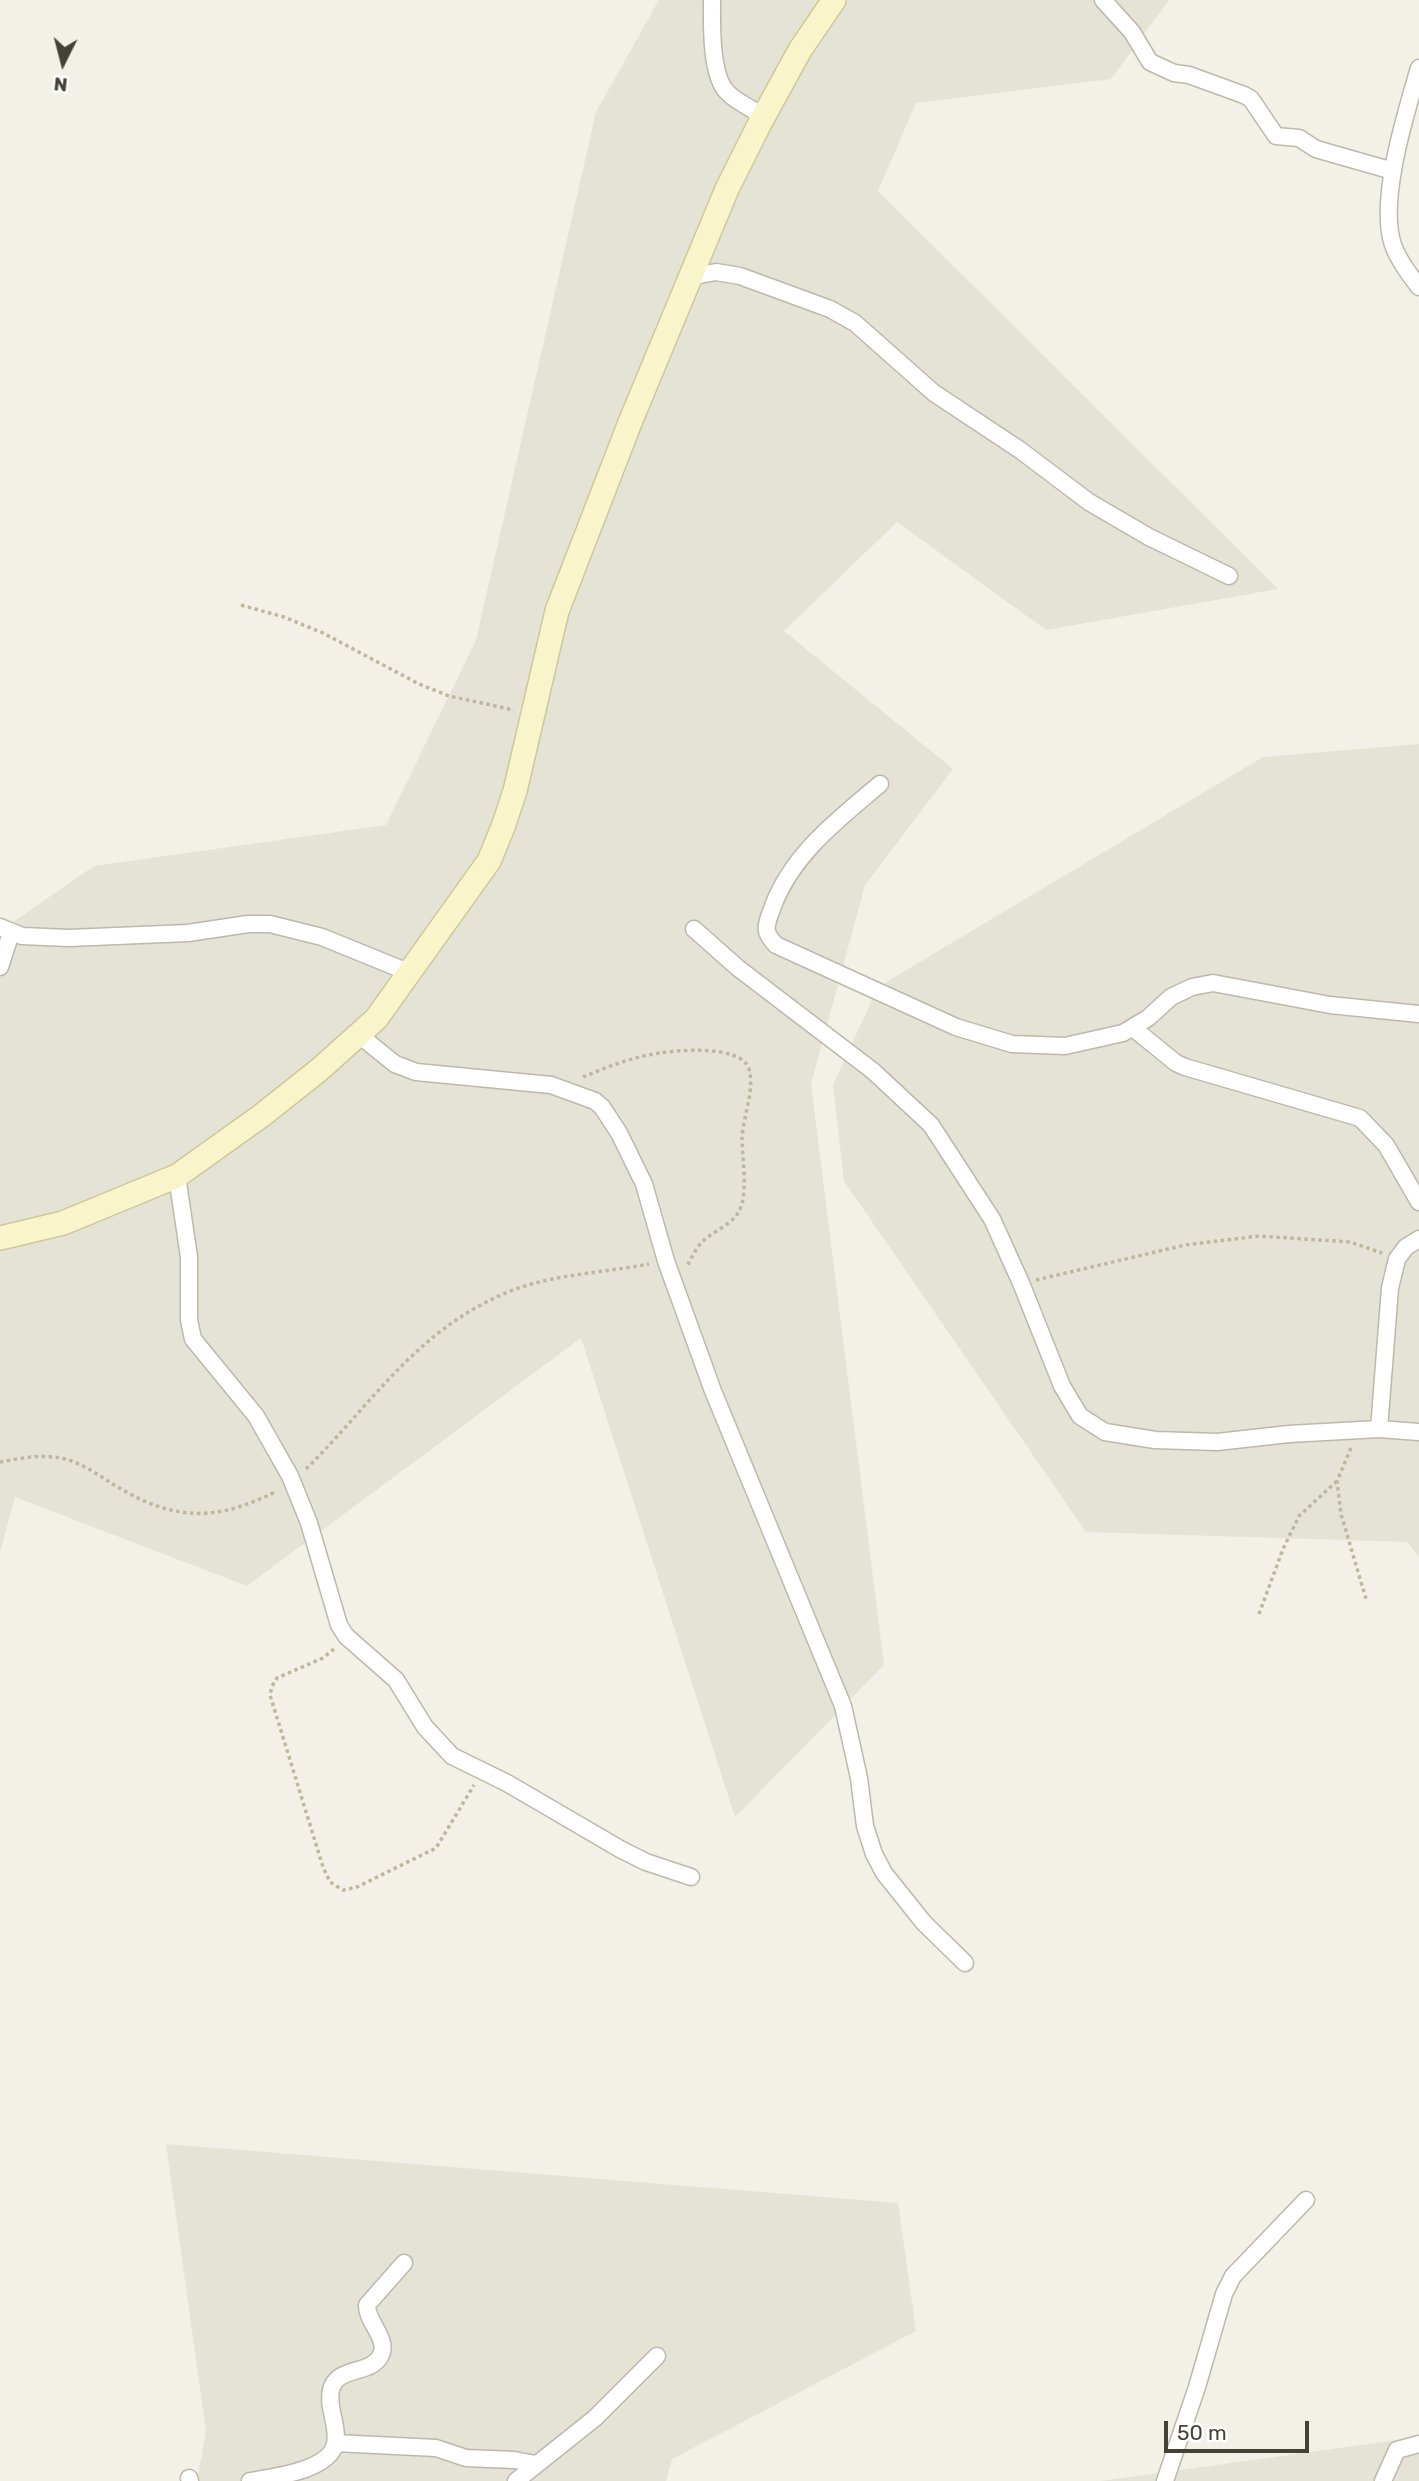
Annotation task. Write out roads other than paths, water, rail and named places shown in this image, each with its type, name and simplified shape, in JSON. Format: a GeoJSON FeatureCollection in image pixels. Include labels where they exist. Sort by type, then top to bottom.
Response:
{"type":"FeatureCollection","features":[{"type":"Feature","properties":{"kind":"street"},"geometry":{"type":"LineString","coordinates":[[712,0],[719,81],[727,92],[763,117]]}},
{"type":"Feature","properties":{"kind":"street"},"geometry":{"type":"LineString","coordinates":[[0,1238],[63,1223],[177,1176],[261,1116],[359,1035],[384,1008],[489,861],[514,791],[557,611],[573,565],[727,189],[800,50],[834,0]]}},
{"type":"Feature","properties":{"kind":"street"},"geometry":{"type":"LineString","coordinates":[[1103,0],[1132,32],[1150,62],[1251,99],[1276,136],[1299,138],[1316,149],[1393,171]]}},
{"type":"Feature","properties":{"kind":"street"},"geometry":{"type":"LineString","coordinates":[[1419,68],[1400,132],[1393,171],[1390,223],[1393,245],[1406,270],[1419,287]]}},
{"type":"Feature","properties":{"kind":"street"},"geometry":{"type":"LineString","coordinates":[[689,277],[716,272],[740,276],[830,309],[855,323],[934,393],[1020,450],[1089,502],[1149,537],[1229,576]]}},
{"type":"Feature","properties":{"kind":"street"},"geometry":{"type":"LineString","coordinates":[[880,784],[811,845],[786,880],[766,927],[767,936],[776,945],[956,1027],[1012,1044],[1065,1046],[1098,1041],[1133,1028],[1171,997],[1213,983],[1330,1005],[1419,1014]]}},
{"type":"Feature","properties":{"kind":"street"},"geometry":{"type":"LineString","coordinates":[[0,967],[5,930],[22,936],[69,939],[188,933],[270,924],[322,937],[408,972]]}},
{"type":"Feature","properties":{"kind":"street"},"geometry":{"type":"LineString","coordinates":[[694,929],[738,968],[873,1071],[932,1125],[992,1219],[1062,1386],[1080,1416],[1105,1432],[1155,1440],[1217,1442],[1289,1434],[1380,1429],[1419,1432]]}},
{"type":"Feature","properties":{"kind":"street"},"geometry":{"type":"LineString","coordinates":[[1133,1028],[1176,1063],[1185,1067],[1360,1118],[1386,1145],[1419,1202]]}},
{"type":"Feature","properties":{"kind":"street"},"geometry":{"type":"LineString","coordinates":[[359,1035],[396,1064],[416,1072],[558,1087],[597,1103],[619,1133],[644,1184],[666,1261],[713,1391],[843,1706],[874,1854],[884,1873],[924,1923],[965,1963]]}},
{"type":"Feature","properties":{"kind":"street"},"geometry":{"type":"LineString","coordinates":[[177,1176],[189,1257],[189,1320],[193,1339],[256,1416],[292,1482],[309,1523],[339,1625],[346,1636],[396,1680],[425,1727],[452,1756],[507,1783],[620,1849],[646,1862],[691,1877]]}},
{"type":"Feature","properties":{"kind":"street"},"geometry":{"type":"LineString","coordinates":[[1380,1429],[1389,1302],[1397,1259],[1406,1247],[1419,1239]]}},
{"type":"Feature","properties":{"kind":"street"},"geometry":{"type":"LineString","coordinates":[[1165,2481],[1197,2387],[1224,2294],[1233,2276],[1307,2200]]}},
{"type":"Feature","properties":{"kind":"street"},"geometry":{"type":"LineString","coordinates":[[250,2481],[287,2475],[318,2463],[331,2453],[335,2443],[330,2406],[331,2388],[339,2376],[375,2363],[381,2354],[382,2344],[370,2320],[367,2305],[404,2263]]}},
{"type":"Feature","properties":{"kind":"street"},"geometry":{"type":"LineString","coordinates":[[516,2481],[595,2418],[657,2356]]}},
{"type":"Feature","properties":{"kind":"street"},"geometry":{"type":"LineString","coordinates":[[335,2443],[436,2448],[466,2458],[514,2460],[536,2464]]}},
{"type":"Feature","properties":{"kind":"street"},"geometry":{"type":"LineString","coordinates":[[1383,2481],[1397,2449],[1419,2444]]}}]}
